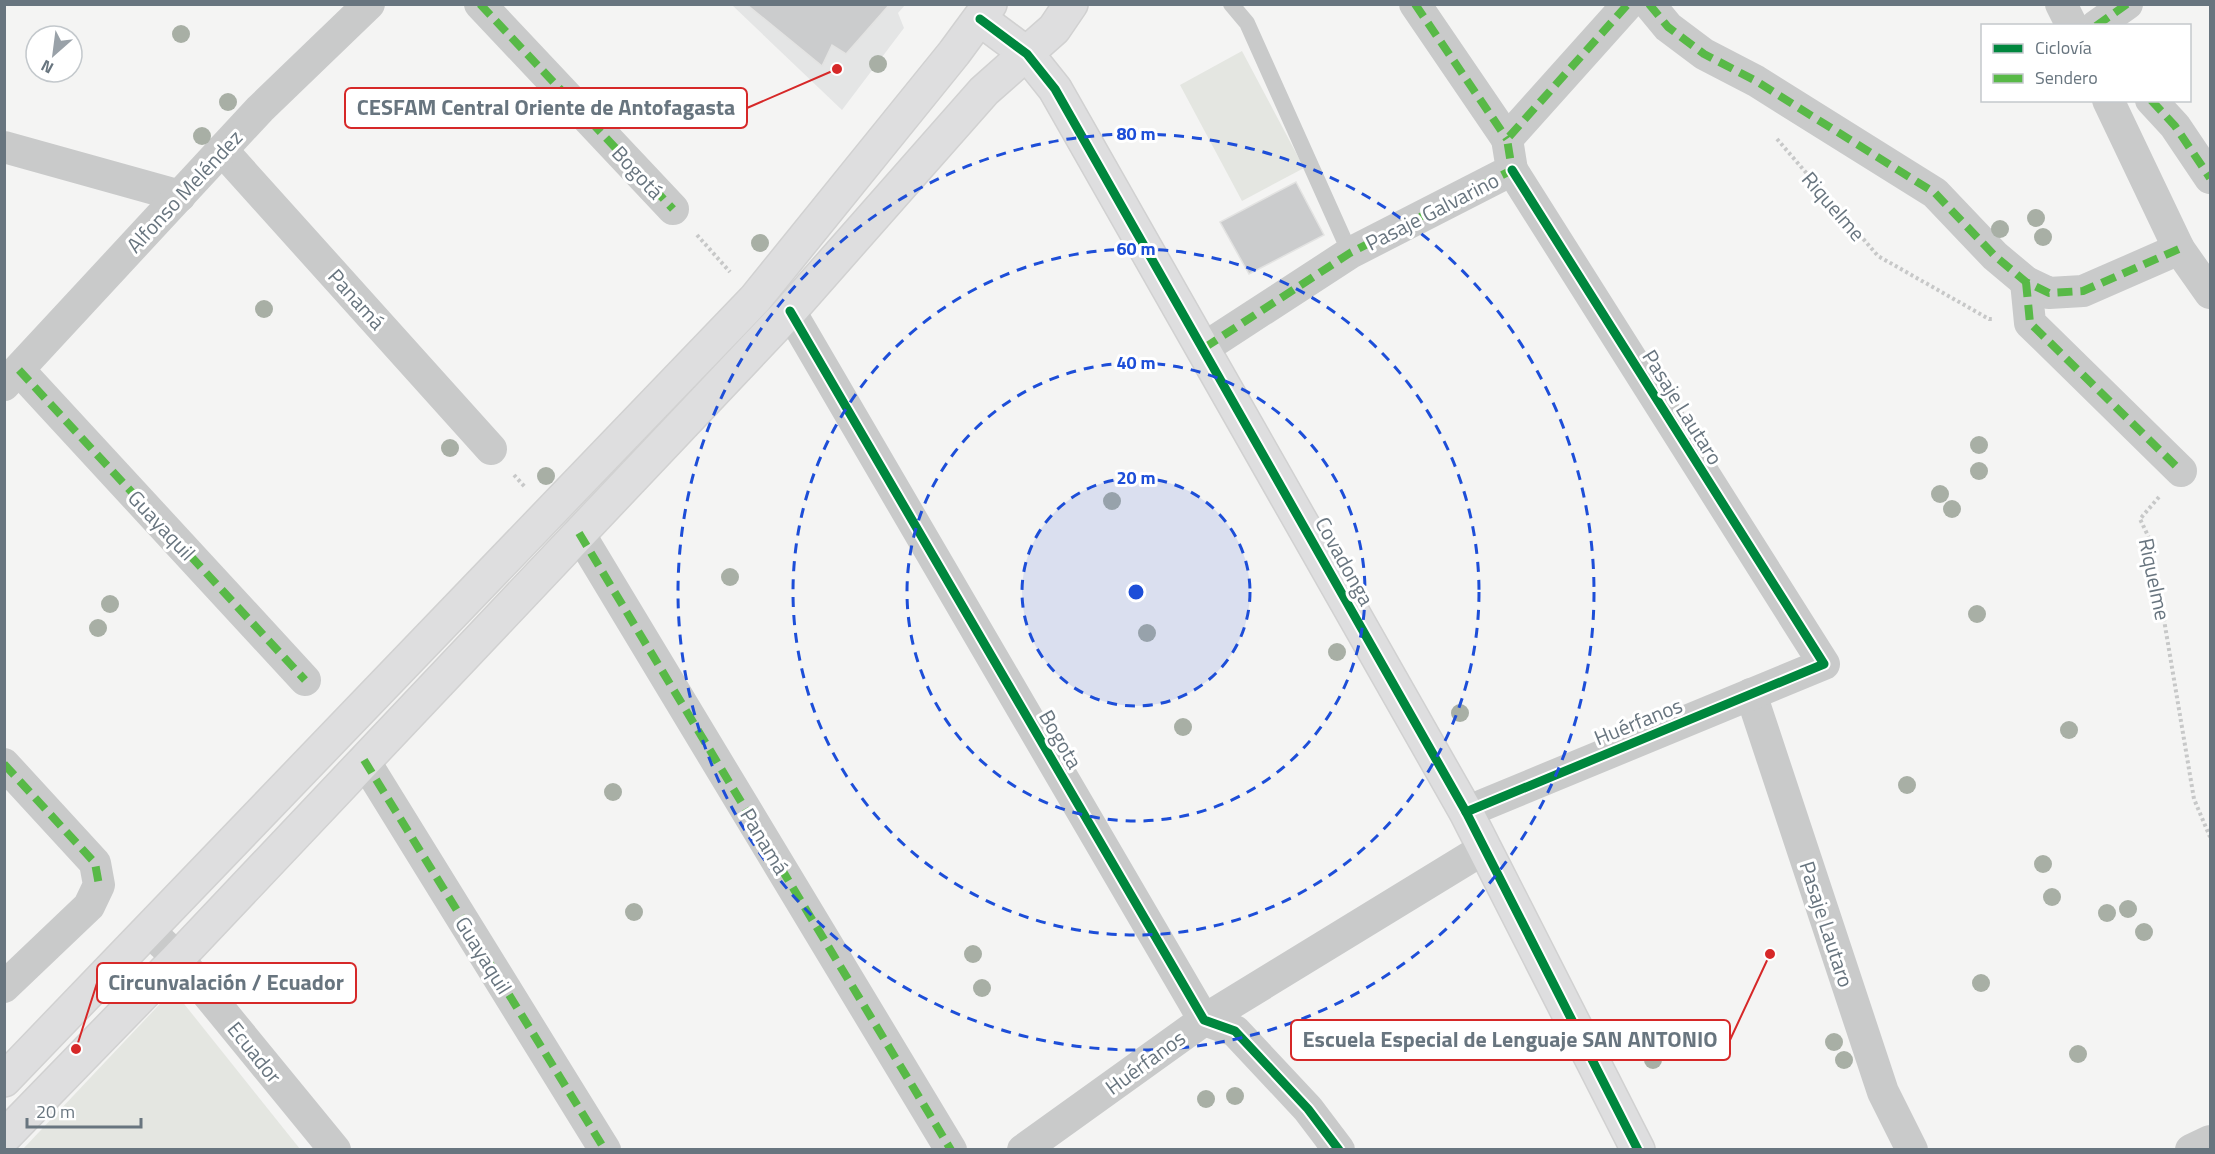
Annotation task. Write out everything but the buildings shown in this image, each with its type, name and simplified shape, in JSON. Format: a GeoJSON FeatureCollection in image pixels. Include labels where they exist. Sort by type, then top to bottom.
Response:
{"type":"FeatureCollection","features":[{"type":"Feature","properties":{"kind":"main road"},"geometry":{"type":"LineString","coordinates":[[4,1137],[178,958],[790,311],[984,91],[1054,29],[1071,4]]}},
{"type":"Feature","properties":{"kind":"main road"},"geometry":{"type":"LineString","coordinates":[[4,1080],[755,299],[985,12]]}},
{"type":"Feature","properties":{"kind":"main road","name":"Covadonga"},"geometry":{"type":"LineString","coordinates":[[985,12],[1028,54],[1055,89],[1204,348],[1466,812],[1638,1149]]}},
{"type":"Feature","properties":{"kind":"street","name":"Alfonso Meléndez"},"geometry":{"type":"LineString","coordinates":[[12,377],[260,109],[369,4]]}},
{"type":"Feature","properties":{"kind":"street","name":"Bogotá"},"geometry":{"type":"LineString","coordinates":[[480,4],[673,209]]}},
{"type":"Feature","properties":{"kind":"street"},"geometry":{"type":"LineString","coordinates":[[1415,4],[1507,139]]}},
{"type":"Feature","properties":{"kind":"street","name":"Pasaje Galvarino"},"geometry":{"type":"LineString","coordinates":[[1204,348],[1350,253],[1512,170],[1507,139],[1628,4]]}},
{"type":"Feature","properties":{"kind":"street"},"geometry":{"type":"LineString","coordinates":[[1649,4],[1668,27],[1704,54],[1756,81],[1935,193],[1995,256],[2026,282],[2049,293],[2083,291],[2180,249]]}},
{"type":"Feature","properties":{"kind":"street"},"geometry":{"type":"LineString","coordinates":[[2061,4],[2071,24]]}},
{"type":"Feature","properties":{"kind":"street"},"geometry":{"type":"LineString","coordinates":[[2099,24],[2127,4]]}},
{"type":"Feature","properties":{"kind":"street"},"geometry":{"type":"LineString","coordinates":[[2109,102],[2180,249],[2211,293]]}},
{"type":"Feature","properties":{"kind":"street"},"geometry":{"type":"LineString","coordinates":[[2153,102],[2175,126],[2211,178]]}},
{"type":"Feature","properties":{"kind":"street"},"geometry":{"type":"LineString","coordinates":[[4,147],[180,196]]}},
{"type":"Feature","properties":{"kind":"street","name":"Panamá"},"geometry":{"type":"LineString","coordinates":[[222,150],[491,449]]}},
{"type":"Feature","properties":{"kind":"street","name":"Pasaje Lautaro"},"geometry":{"type":"LineString","coordinates":[[1512,170],[1824,664]]}},
{"type":"Feature","properties":{"kind":"street"},"geometry":{"type":"LineString","coordinates":[[2026,282],[2030,323],[2181,471]]}},
{"type":"Feature","properties":{"kind":"street","name":"Bogota"},"geometry":{"type":"LineString","coordinates":[[790,311],[1204,1020]]}},
{"type":"Feature","properties":{"kind":"street","name":"Guayaquil"},"geometry":{"type":"LineString","coordinates":[[12,377],[305,680]]}},
{"type":"Feature","properties":{"kind":"street","name":"Panamá"},"geometry":{"type":"LineString","coordinates":[[579,533],[951,1149]]}},
{"type":"Feature","properties":{"kind":"street","name":"Huérfanos"},"geometry":{"type":"LineString","coordinates":[[1466,812],[1824,664]]}},
{"type":"Feature","properties":{"kind":"street","name":"Pasaje Lautaro"},"geometry":{"type":"LineString","coordinates":[[1751,694],[1883,1092],[1912,1149]]}},
{"type":"Feature","properties":{"kind":"street","name":"Guayaquil"},"geometry":{"type":"LineString","coordinates":[[364,760],[605,1149]]}},
{"type":"Feature","properties":{"kind":"street"},"geometry":{"type":"LineString","coordinates":[[4,764],[95,863],[99,885],[88,906],[4,987]]}},
{"type":"Feature","properties":{"kind":"street","name":"Huérfanos"},"geometry":{"type":"LineString","coordinates":[[1023,1149],[1204,1020],[1485,848]]}},
{"type":"Feature","properties":{"kind":"street","name":"Ecuador"},"geometry":{"type":"LineString","coordinates":[[148,930],[178,958],[335,1149]]}},
{"type":"Feature","properties":{"kind":"street"},"geometry":{"type":"LineString","coordinates":[[1204,1020],[1235,1031],[1308,1109],[1339,1149]]}},
{"type":"Feature","properties":{"kind":"street"},"geometry":{"type":"LineString","coordinates":[[2191,1149],[2211,1141]]}},
{"type":"Feature","properties":{"kind":"lane"},"geometry":{"type":"LineString","coordinates":[[1231,4],[1247,24],[1350,253]]}},
{"type":"Feature","properties":{"kind":"path"},"geometry":{"type":"LineString","coordinates":[[673,209],[755,299]]}},
{"type":"Feature","properties":{"kind":"path"},"geometry":{"type":"LineString","coordinates":[[491,449],[550,514]]}},
{"type":"Feature","properties":{"kind":"shaded area"},"geometry":{"type":"Polygon","coordinates":[[[732,5],[905,5],[898,13],[904,28],[842,110],[732,5]]]}},
{"type":"Feature","properties":{"kind":"shaded area"},"geometry":{"type":"Polygon","coordinates":[[[1242,51],[1304,168],[1242,201],[1180,85],[1242,51]]]}},
{"type":"Feature","properties":{"kind":"shaded area"},"geometry":{"type":"Polygon","coordinates":[[[173,990],[300,1149],[23,1149],[173,990]]]}},
{"type":"Feature","properties":{"kind":"marked path"},"geometry":{"type":"LineString","coordinates":[[480,4],[673,209]]}},
{"type":"Feature","properties":{"kind":"marked path"},"geometry":{"type":"LineString","coordinates":[[1415,4],[1507,139]]}},
{"type":"Feature","properties":{"kind":"marked path"},"geometry":{"type":"LineString","coordinates":[[1204,348],[1350,253],[1512,170],[1507,139],[1628,4]]}},
{"type":"Feature","properties":{"kind":"marked path"},"geometry":{"type":"LineString","coordinates":[[1649,4],[1668,27],[1704,54],[1756,81],[1935,193],[1995,256],[2026,282],[2049,293],[2083,291],[2179,249]]}},
{"type":"Feature","properties":{"kind":"marked path"},"geometry":{"type":"LineString","coordinates":[[2099,24],[2127,4]]}},
{"type":"Feature","properties":{"kind":"marked path"},"geometry":{"type":"LineString","coordinates":[[2153,102],[2175,126],[2210,178]]}},
{"type":"Feature","properties":{"kind":"marked path"},"geometry":{"type":"LineString","coordinates":[[2026,282],[2030,323],[2181,471]]}},
{"type":"Feature","properties":{"kind":"marked path"},"geometry":{"type":"LineString","coordinates":[[19,370],[305,680]]}},
{"type":"Feature","properties":{"kind":"marked path"},"geometry":{"type":"LineString","coordinates":[[579,533],[951,1150]]}},
{"type":"Feature","properties":{"kind":"marked path"},"geometry":{"type":"LineString","coordinates":[[364,760],[605,1150]]}},
{"type":"Feature","properties":{"kind":"marked path"},"geometry":{"type":"LineString","coordinates":[[4,764],[95,863],[99,885]]}},
{"type":"Feature","properties":{"kind":"cycle path"},"geometry":{"type":"LineString","coordinates":[[980,19],[1027,54],[1055,89],[1466,812],[1638,1150]]}},
{"type":"Feature","properties":{"kind":"cycle path"},"geometry":{"type":"LineString","coordinates":[[1466,812],[1824,664],[1512,170]]}},
{"type":"Feature","properties":{"kind":"cycle path"},"geometry":{"type":"LineString","coordinates":[[790,311],[1204,1020],[1235,1031],[1308,1109],[1339,1150]]}},
{"type":"Feature","properties":{"kind":"place","name":"CESFAM Central Oriente de Antofagasta"},"geometry":{"type":"Point","coordinates":[837,69]}},
{"type":"Feature","properties":{"kind":"place","name":"Escuela Especial de Lenguaje SAN ANTONIO"},"geometry":{"type":"Point","coordinates":[1770,954]}},
{"type":"Feature","properties":{"kind":"place","name":"Circunvalación / Ecuador"},"geometry":{"type":"Point","coordinates":[76,1049]}}]}
